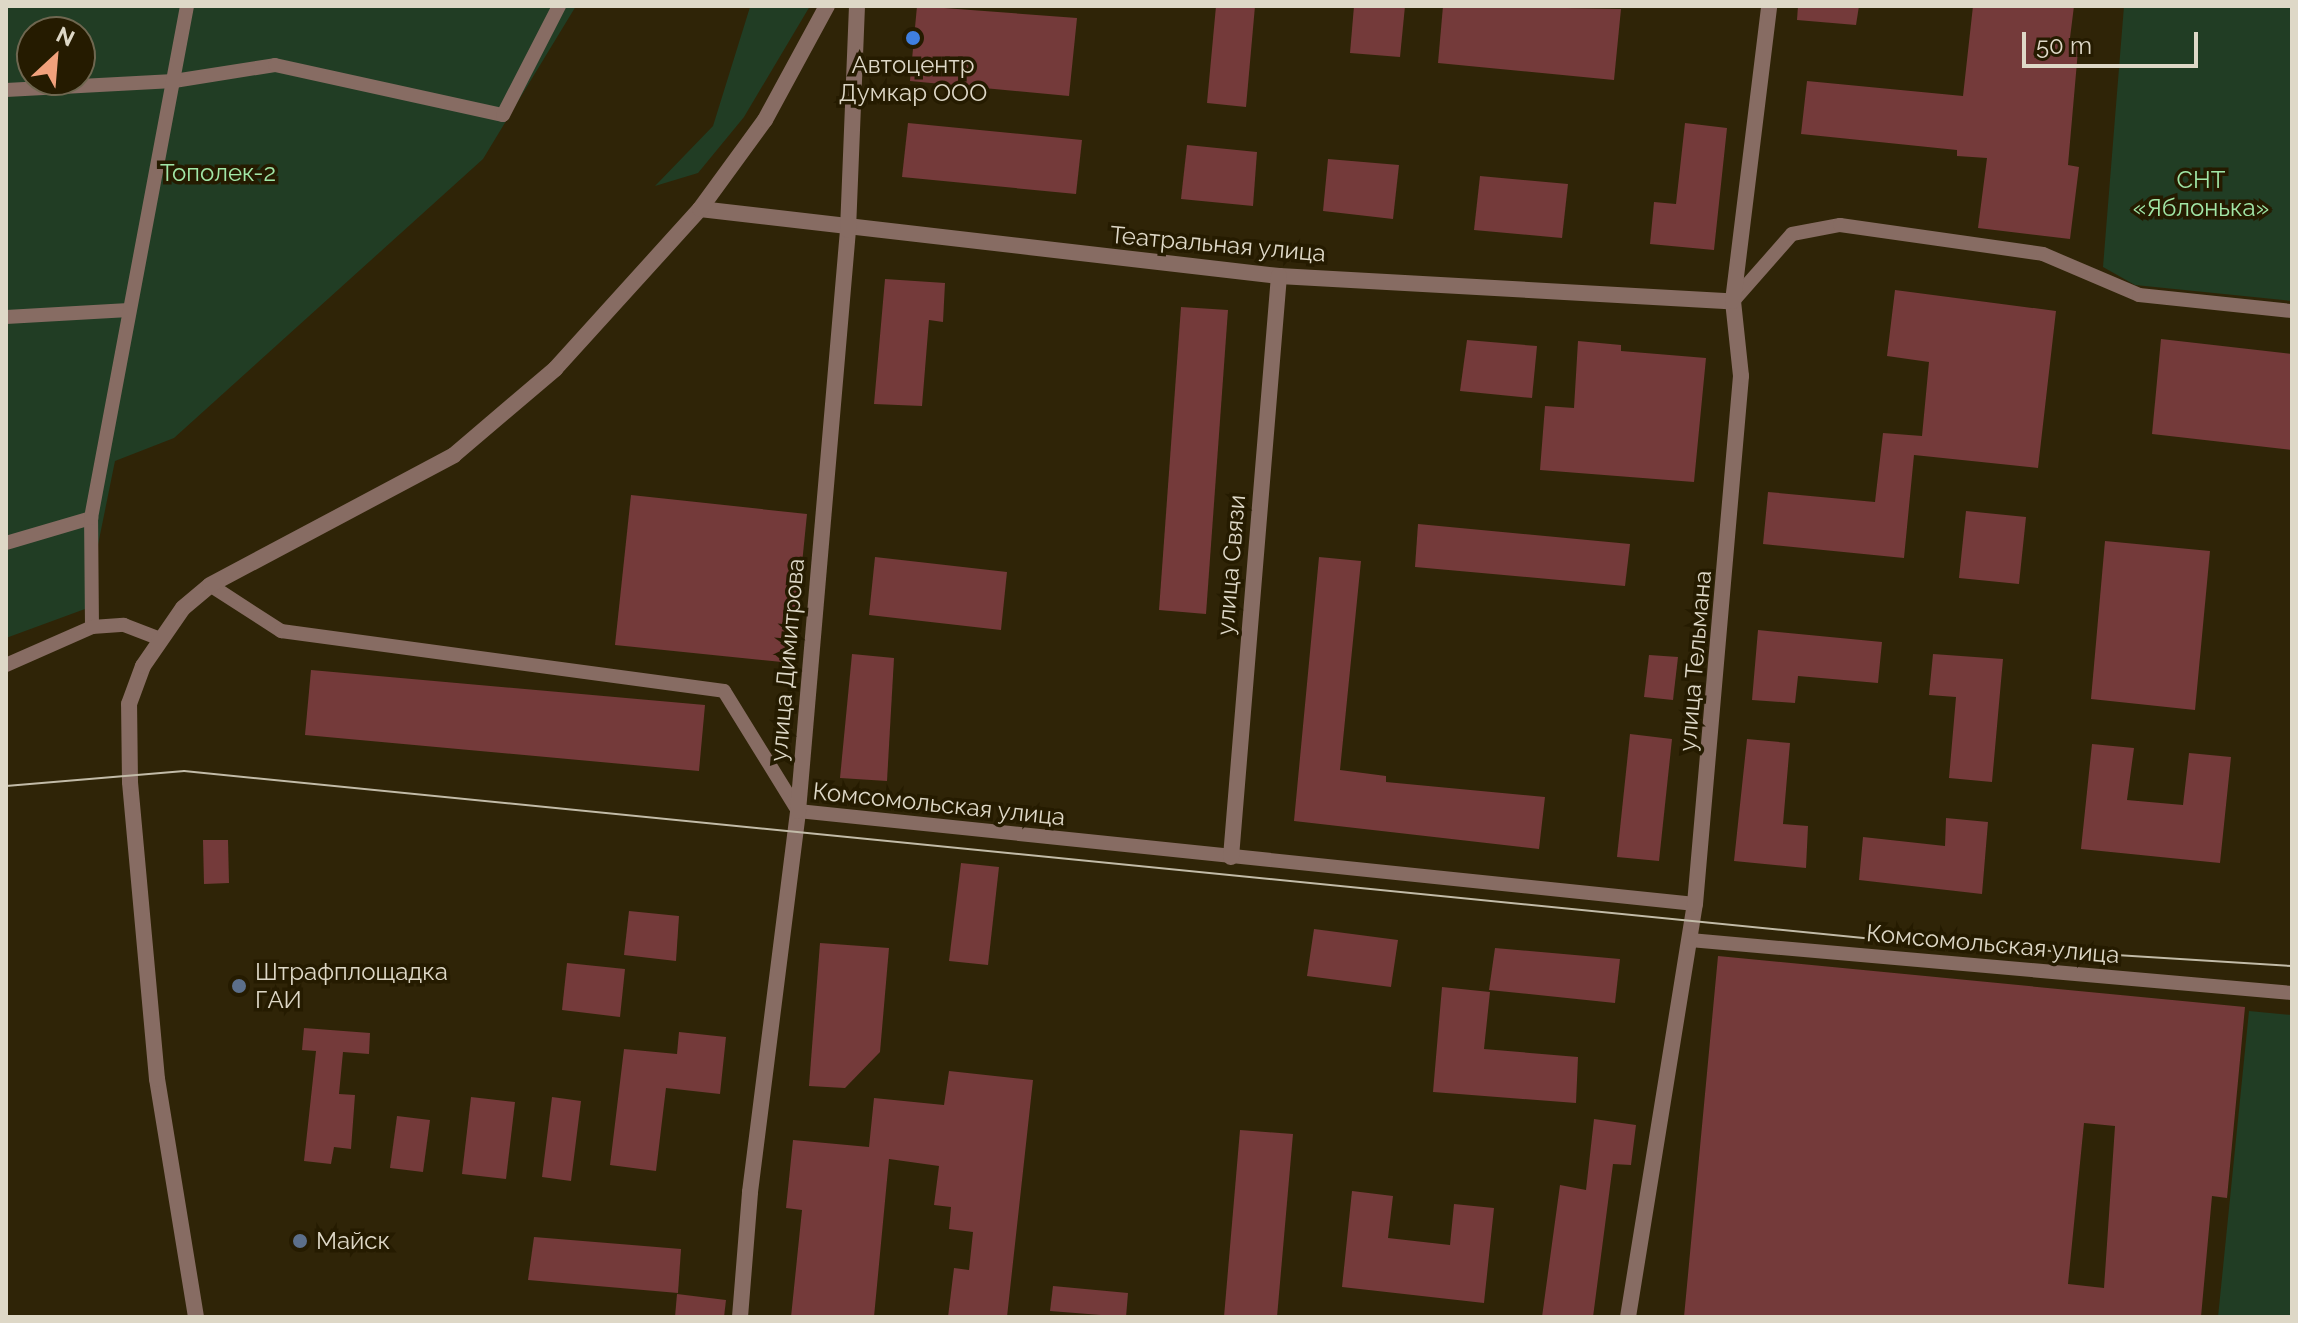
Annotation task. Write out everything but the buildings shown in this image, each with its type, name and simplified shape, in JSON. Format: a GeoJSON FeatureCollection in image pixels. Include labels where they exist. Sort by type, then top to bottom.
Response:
{"type":"FeatureCollection","features":[{"type":"Feature","properties":{"kind":"street"},"geometry":{"type":"LineString","coordinates":[[196,1317],[157,1079],[130,782],[129,704],[160,639],[183,608],[210,585],[454,455],[555,369],[700,209],[765,120],[827,6]]}},
{"type":"Feature","properties":{"kind":"street","name":"улица Димитрова"},"geometry":{"type":"LineString","coordinates":[[740,1317],[750,1192],[798,811],[848,230],[857,6]]}},
{"type":"Feature","properties":{"kind":"street","name":"улица Тельмана"},"geometry":{"type":"LineString","coordinates":[[1628,1317],[1695,904],[1741,376],[1733,301],[1769,6]]}},
{"type":"Feature","properties":{"kind":"street","name":"Театральная улица"},"geometry":{"type":"LineString","coordinates":[[700,209],[848,230],[1279,276],[1733,301]]}},
{"type":"Feature","properties":{"kind":"street","name":"улица Связи"},"geometry":{"type":"LineString","coordinates":[[1231,857],[1279,276]]}},
{"type":"Feature","properties":{"kind":"lane"},"geometry":{"type":"LineString","coordinates":[[92,627],[91,518],[187,6]]}},
{"type":"Feature","properties":{"kind":"lane"},"geometry":{"type":"LineString","coordinates":[[6,90],[174,81],[275,65],[503,115],[559,6]]}},
{"type":"Feature","properties":{"kind":"lane"},"geometry":{"type":"LineString","coordinates":[[1733,301],[1792,234],[1840,225],[2043,254],[2139,295],[2292,311]]}},
{"type":"Feature","properties":{"kind":"lane"},"geometry":{"type":"LineString","coordinates":[[6,317],[129,310]]}},
{"type":"Feature","properties":{"kind":"lane"},"geometry":{"type":"LineString","coordinates":[[6,543],[91,518]]}},
{"type":"Feature","properties":{"kind":"lane","name":"Комсомольская улица"},"geometry":{"type":"LineString","coordinates":[[210,585],[281,631],[724,691],[798,811],[1695,904]]}},
{"type":"Feature","properties":{"kind":"lane"},"geometry":{"type":"LineString","coordinates":[[6,665],[92,627],[124,625],[160,639]]}},
{"type":"Feature","properties":{"kind":"lane","name":"Комсомольская улица"},"geometry":{"type":"LineString","coordinates":[[1690,940],[2292,993]]}},
{"type":"Feature","properties":{"kind":"green space","name":"Тополек-2"},"geometry":{"type":"Polygon","coordinates":[[[6,6],[576,6],[483,159],[174,438],[115,461],[85,609],[6,638],[6,6]]]}},
{"type":"Feature","properties":{"kind":"green space"},"geometry":{"type":"Polygon","coordinates":[[[810,6],[744,117],[698,173],[655,186],[713,126],[750,7],[810,6]]]}},
{"type":"Feature","properties":{"kind":"green space","name":"СНТ «Яблонька»"},"geometry":{"type":"Polygon","coordinates":[[[2124,6],[2292,6],[2292,301],[2135,285],[2103,267],[2124,6]]]}},
{"type":"Feature","properties":{"kind":"green space"},"geometry":{"type":"Polygon","coordinates":[[[2249,1011],[2292,1015],[2292,1317],[2218,1317],[2249,1011]]]}},
{"type":"Feature","properties":{"kind":"tram line"},"geometry":{"type":"LineString","coordinates":[[6,786],[184,771],[1894,941],[2292,966]]}},
{"type":"Feature","properties":{"kind":"place","name":"Автоцентр Думкар ООО"},"geometry":{"type":"Point","coordinates":[913,38]}},
{"type":"Feature","properties":{"kind":"place","name":"Штрафплощадка ГАИ"},"geometry":{"type":"Point","coordinates":[239,986]}},
{"type":"Feature","properties":{"kind":"place","name":"Майск"},"geometry":{"type":"Point","coordinates":[300,1241]}}]}
